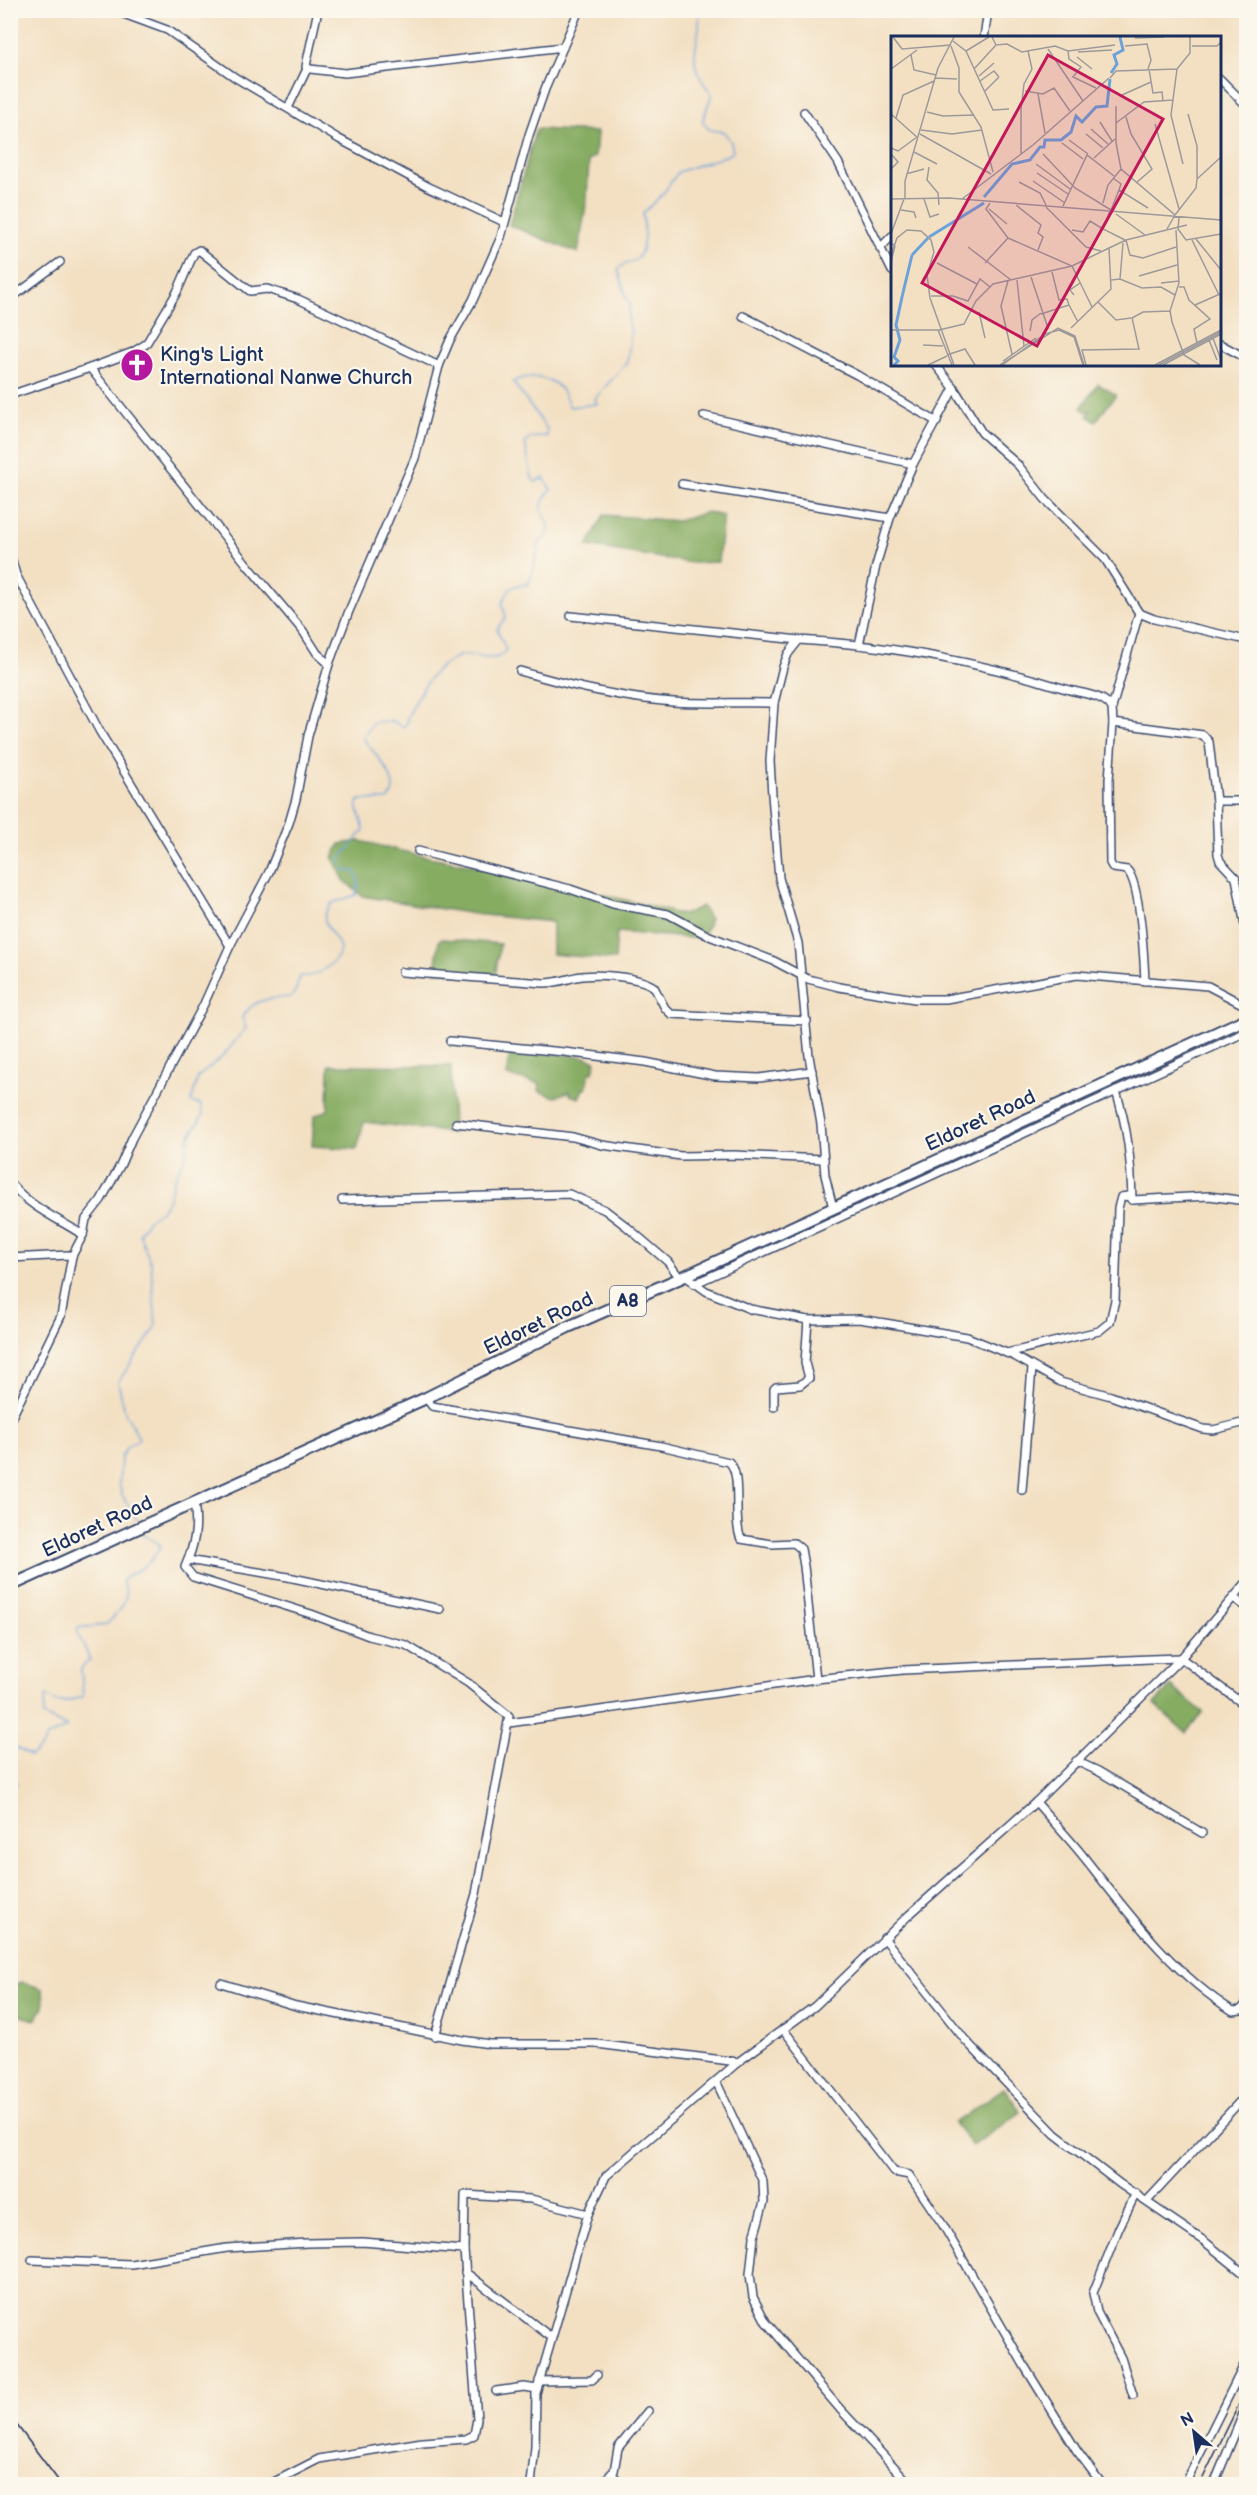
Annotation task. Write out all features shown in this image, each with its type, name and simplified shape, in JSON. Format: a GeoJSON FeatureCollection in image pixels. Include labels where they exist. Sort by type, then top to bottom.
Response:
{"type":"FeatureCollection","features":[{"type":"Feature","properties":{"kind":"highway","name":"Eldoret Road"},"geometry":{"type":"LineString","coordinates":[[10,1586],[426,1398],[568,1327],[1246,1019]]}},
{"type":"Feature","properties":{"kind":"street"},"geometry":{"type":"LineString","coordinates":[[113,10],[167,30],[236,78],[372,157],[504,222]]}},
{"type":"Feature","properties":{"kind":"street"},"geometry":{"type":"LineString","coordinates":[[288,108],[307,69],[318,10]]}},
{"type":"Feature","properties":{"kind":"street"},"geometry":{"type":"LineString","coordinates":[[10,1421],[62,1316],[72,1256],[83,1235],[86,1219],[101,1200],[121,1164],[132,1138],[203,1006],[230,945],[269,872],[289,823],[308,736],[329,664],[349,611],[415,458],[439,366],[498,244],[529,135],[545,89],[579,10]]}},
{"type":"Feature","properties":{"kind":"street"},"geometry":{"type":"LineString","coordinates":[[984,36],[988,10]]}},
{"type":"Feature","properties":{"kind":"street"},"geometry":{"type":"LineString","coordinates":[[307,69],[345,73],[563,47]]}},
{"type":"Feature","properties":{"kind":"street"},"geometry":{"type":"LineString","coordinates":[[1221,80],[1246,105]]}},
{"type":"Feature","properties":{"kind":"street"},"geometry":{"type":"LineString","coordinates":[[804,112],[838,162],[891,269]]}},
{"type":"Feature","properties":{"kind":"street"},"geometry":{"type":"LineString","coordinates":[[880,248],[891,237]]}},
{"type":"Feature","properties":{"kind":"street"},"geometry":{"type":"LineString","coordinates":[[10,394],[90,368],[133,352],[146,344],[177,292],[194,253],[199,250],[250,291],[267,289],[298,299],[439,366]]}},
{"type":"Feature","properties":{"kind":"street"},"geometry":{"type":"LineString","coordinates":[[10,299],[60,262]]}},
{"type":"Feature","properties":{"kind":"street"},"geometry":{"type":"LineString","coordinates":[[743,316],[856,375],[937,422]]}},
{"type":"Feature","properties":{"kind":"street"},"geometry":{"type":"LineString","coordinates":[[1221,345],[1246,358]]}},
{"type":"Feature","properties":{"kind":"street"},"geometry":{"type":"LineString","coordinates":[[937,366],[954,388],[982,434],[1018,465],[1045,499],[1105,559],[1140,613],[1155,619],[1246,640]]}},
{"type":"Feature","properties":{"kind":"street"},"geometry":{"type":"LineString","coordinates":[[90,368],[244,562],[303,631],[314,650],[329,664]]}},
{"type":"Feature","properties":{"kind":"street"},"geometry":{"type":"LineString","coordinates":[[859,645],[876,566],[890,518],[913,464],[954,388]]}},
{"type":"Feature","properties":{"kind":"street"},"geometry":{"type":"LineString","coordinates":[[705,416],[913,464]]}},
{"type":"Feature","properties":{"kind":"street"},"geometry":{"type":"LineString","coordinates":[[682,484],[890,518]]}},
{"type":"Feature","properties":{"kind":"street"},"geometry":{"type":"LineString","coordinates":[[10,553],[16,575],[100,732],[230,945]]}},
{"type":"Feature","properties":{"kind":"street"},"geometry":{"type":"LineString","coordinates":[[1140,613],[1112,708],[1113,723],[1108,780],[1110,862],[1113,868],[1127,870],[1132,878],[1139,917],[1145,981]]}},
{"type":"Feature","properties":{"kind":"street"},"geometry":{"type":"LineString","coordinates":[[571,616],[913,651],[978,664],[1100,698],[1112,708]]}},
{"type":"Feature","properties":{"kind":"street"},"geometry":{"type":"LineString","coordinates":[[799,640],[788,654],[774,703],[770,761],[779,878],[798,943],[802,999],[818,1101],[825,1175],[833,1208]]}},
{"type":"Feature","properties":{"kind":"street"},"geometry":{"type":"LineString","coordinates":[[520,671],[609,693],[669,702],[774,703]]}},
{"type":"Feature","properties":{"kind":"street"},"geometry":{"type":"LineString","coordinates":[[1113,723],[1203,735],[1207,738],[1216,801],[1218,855],[1220,861],[1236,878],[1246,931]]}},
{"type":"Feature","properties":{"kind":"street"},"geometry":{"type":"LineString","coordinates":[[1216,801],[1246,801]]}},
{"type":"Feature","properties":{"kind":"street"},"geometry":{"type":"LineString","coordinates":[[418,851],[570,889],[632,908],[668,914],[707,935],[774,961],[802,976],[839,987],[931,1000],[976,995],[1077,975],[1208,986],[1246,1006]]}},
{"type":"Feature","properties":{"kind":"street"},"geometry":{"type":"LineString","coordinates":[[402,972],[544,983],[557,983],[576,977],[631,978],[654,987],[665,1008],[676,1015],[807,1021]]}},
{"type":"Feature","properties":{"kind":"street"},"geometry":{"type":"LineString","coordinates":[[694,1284],[1246,1032]]}},
{"type":"Feature","properties":{"kind":"street"},"geometry":{"type":"LineString","coordinates":[[450,1041],[645,1062],[715,1076],[759,1078],[812,1071]]}},
{"type":"Feature","properties":{"kind":"street"},"geometry":{"type":"LineString","coordinates":[[1116,1091],[1127,1132],[1132,1200]]}},
{"type":"Feature","properties":{"kind":"street"},"geometry":{"type":"LineString","coordinates":[[456,1123],[573,1137],[602,1145],[681,1156],[734,1155],[824,1160]]}},
{"type":"Feature","properties":{"kind":"street"},"geometry":{"type":"LineString","coordinates":[[10,1183],[25,1200],[83,1235]]}},
{"type":"Feature","properties":{"kind":"street"},"geometry":{"type":"LineString","coordinates":[[342,1200],[569,1194],[605,1210],[668,1262],[682,1277],[738,1306],[808,1320],[859,1319],[955,1334],[981,1341],[1060,1382],[1129,1402],[1203,1429],[1213,1430],[1246,1422]]}},
{"type":"Feature","properties":{"kind":"street"},"geometry":{"type":"LineString","coordinates":[[1007,1353],[1099,1331],[1110,1322],[1115,1300],[1118,1204],[1124,1196],[1132,1200],[1209,1196],[1246,1201]]}},
{"type":"Feature","properties":{"kind":"street"},"geometry":{"type":"LineString","coordinates":[[10,1258],[72,1256]]}},
{"type":"Feature","properties":{"kind":"street"},"geometry":{"type":"LineString","coordinates":[[774,1407],[776,1387],[800,1385],[809,1378],[805,1364],[808,1320]]}},
{"type":"Feature","properties":{"kind":"street"},"geometry":{"type":"LineString","coordinates":[[1022,1490],[1032,1368]]}},
{"type":"Feature","properties":{"kind":"street"},"geometry":{"type":"LineString","coordinates":[[426,1398],[432,1406],[661,1446],[729,1462],[735,1471],[737,1529],[741,1539],[772,1544],[794,1543],[801,1549],[807,1585],[816,1679]]}},
{"type":"Feature","properties":{"kind":"street"},"geometry":{"type":"LineString","coordinates":[[194,1502],[197,1529],[194,1547],[185,1570],[193,1577],[419,1651],[468,1683],[508,1714],[509,1723],[500,1756],[484,1862],[435,2036]]}},
{"type":"Feature","properties":{"kind":"street"},"geometry":{"type":"LineString","coordinates":[[188,1560],[288,1577],[440,1609]]}},
{"type":"Feature","properties":{"kind":"street"},"geometry":{"type":"LineString","coordinates":[[531,2484],[538,2385],[588,2214],[599,2187],[614,2167],[738,2062],[815,2006],[884,1938],[1036,1802],[1181,1658],[1246,1583]]}},
{"type":"Feature","properties":{"kind":"street"},"geometry":{"type":"LineString","coordinates":[[1234,1598],[1246,1607]]}},
{"type":"Feature","properties":{"kind":"street"},"geometry":{"type":"LineString","coordinates":[[509,1723],[816,1679],[903,1670],[1181,1658],[1246,1706]]}},
{"type":"Feature","properties":{"kind":"street"},"geometry":{"type":"LineString","coordinates":[[1076,1761],[1202,1833]]}},
{"type":"Feature","properties":{"kind":"street"},"geometry":{"type":"LineString","coordinates":[[1036,1802],[1083,1855],[1131,1918],[1182,1970],[1233,2011],[1241,2010],[1246,2004]]}},
{"type":"Feature","properties":{"kind":"street"},"geometry":{"type":"LineString","coordinates":[[884,1938],[966,2041],[1055,2134],[1204,2241],[1246,2275]]}},
{"type":"Feature","properties":{"kind":"street"},"geometry":{"type":"LineString","coordinates":[[221,1983],[296,2006],[435,2036],[490,2044],[597,2044],[738,2062]]}},
{"type":"Feature","properties":{"kind":"street"},"geometry":{"type":"LineString","coordinates":[[783,2029],[894,2172],[909,2175],[943,2225],[1024,2367],[1077,2451],[1102,2484]]}},
{"type":"Feature","properties":{"kind":"street"},"geometry":{"type":"LineString","coordinates":[[716,2080],[763,2182],[764,2202],[754,2237],[750,2274],[753,2297],[766,2322],[780,2339],[847,2417],[910,2484]]}},
{"type":"Feature","properties":{"kind":"street"},"geometry":{"type":"LineString","coordinates":[[1147,2201],[1246,2095]]}},
{"type":"Feature","properties":{"kind":"street"},"geometry":{"type":"LineString","coordinates":[[1133,2395],[1120,2358],[1097,2312],[1093,2293],[1136,2193]]}},
{"type":"Feature","properties":{"kind":"street"},"geometry":{"type":"LineString","coordinates":[[270,2484],[319,2460],[422,2442],[466,2439],[474,2435],[477,2419],[465,2271],[465,2195],[531,2199],[588,2214]]}},
{"type":"Feature","properties":{"kind":"street"},"geometry":{"type":"LineString","coordinates":[[32,2260],[131,2264],[227,2248],[307,2242],[362,2242],[464,2250]]}},
{"type":"Feature","properties":{"kind":"street"},"geometry":{"type":"LineString","coordinates":[[465,2271],[551,2337]]}},
{"type":"Feature","properties":{"kind":"street"},"geometry":{"type":"LineString","coordinates":[[1185,2484],[1246,2361]]}},
{"type":"Feature","properties":{"kind":"street"},"geometry":{"type":"LineString","coordinates":[[496,2391],[582,2382],[592,2380],[597,2375]]}},
{"type":"Feature","properties":{"kind":"street"},"geometry":{"type":"LineString","coordinates":[[1214,2484],[1246,2407]]}},
{"type":"Feature","properties":{"kind":"street"},"geometry":{"type":"LineString","coordinates":[[601,2484],[614,2471],[615,2454],[618,2448],[648,2411]]}},
{"type":"Feature","properties":{"kind":"street"},"geometry":{"type":"LineString","coordinates":[[610,2474],[623,2484]]}},
{"type":"Feature","properties":{"kind":"green space"},"geometry":{"type":"Polygon","coordinates":[[[536,129],[597,132],[595,157],[589,160],[587,199],[578,253],[509,225],[536,129]]]}},
{"type":"Feature","properties":{"kind":"green space"},"geometry":{"type":"Polygon","coordinates":[[[1098,384],[1116,395],[1096,421],[1088,416],[1091,411],[1087,412],[1081,408],[1098,384]]]}},
{"type":"Feature","properties":{"kind":"green space"},"geometry":{"type":"Polygon","coordinates":[[[707,512],[723,516],[718,562],[692,563],[587,546],[604,515],[678,521],[707,512]]]}},
{"type":"Feature","properties":{"kind":"green space"},"geometry":{"type":"Polygon","coordinates":[[[360,841],[423,856],[528,875],[683,915],[702,906],[710,919],[702,939],[617,932],[615,960],[552,954],[552,922],[474,914],[362,896],[344,880],[333,858],[340,844],[360,841]]]}},
{"type":"Feature","properties":{"kind":"green space"},"geometry":{"type":"Polygon","coordinates":[[[439,940],[500,944],[495,977],[435,971],[439,940]]]}},
{"type":"Feature","properties":{"kind":"green space"},"geometry":{"type":"Polygon","coordinates":[[[510,1049],[586,1057],[596,1061],[593,1072],[589,1073],[586,1089],[583,1089],[579,1098],[570,1095],[570,1091],[555,1097],[539,1091],[540,1084],[507,1076],[510,1049]]]}},
{"type":"Feature","properties":{"kind":"green space"},"geometry":{"type":"Polygon","coordinates":[[[329,1065],[451,1066],[453,1133],[364,1122],[357,1149],[312,1146],[314,1116],[328,1110],[329,1065]]]}},
{"type":"Feature","properties":{"kind":"green space"},"geometry":{"type":"Polygon","coordinates":[[[1171,1686],[1203,1712],[1186,1733],[1154,1704],[1171,1686]]]}},
{"type":"Feature","properties":{"kind":"green space"},"geometry":{"type":"Polygon","coordinates":[[[23,1982],[43,1989],[44,2007],[35,2020],[11,2013],[11,1985],[23,1982]]]}},
{"type":"Feature","properties":{"kind":"green space"},"geometry":{"type":"Polygon","coordinates":[[[1004,2088],[1021,2112],[972,2146],[954,2123],[1004,2088]]]}},
{"type":"Feature","properties":{"kind":"waterway"},"geometry":{"type":"LineString","coordinates":[[137,1520],[122,1495],[119,1484],[121,1457],[127,1447],[139,1439],[125,1412],[118,1382],[156,1327],[151,1264],[139,1233],[148,1220],[161,1211],[169,1198],[173,1181],[186,1156],[188,1139],[203,1115],[201,1105],[191,1102],[198,1077],[222,1057],[246,1028],[242,1017],[247,1010],[263,1000],[291,997],[296,990],[300,976],[320,972],[335,960],[339,952],[337,940],[329,929],[325,916],[332,903],[356,895],[359,882],[355,871],[344,871],[339,860],[364,830],[357,805],[360,800],[388,800],[392,793],[393,785],[386,768],[363,738],[373,722],[392,721],[403,727],[408,722],[407,718],[426,683],[447,662],[463,655],[495,658],[506,650],[497,629],[506,617],[502,604],[510,589],[527,585],[530,580],[540,543],[548,533],[549,526],[542,504],[551,490],[544,478],[535,482],[532,478],[525,443],[531,438],[547,436],[547,429],[513,382],[528,377],[544,379],[559,387],[570,407],[597,404],[595,399],[627,362],[631,334],[628,318],[630,304],[618,269],[639,256],[644,238],[643,213],[663,194],[678,172],[728,155],[733,151],[731,142],[724,132],[710,130],[702,122],[712,94],[702,82],[695,61],[699,10]]}},
{"type":"Feature","properties":{"kind":"waterway"},"geometry":{"type":"LineString","coordinates":[[10,1751],[16,1748],[30,1756],[39,1750],[47,1737],[67,1727],[43,1716],[46,1696],[59,1702],[83,1697],[81,1668],[90,1660],[77,1628],[106,1625],[120,1610],[126,1594],[122,1581],[148,1563],[161,1545],[142,1534]]}},
{"type":"Feature","properties":{"kind":"waterway"},"geometry":{"type":"LineString","coordinates":[[10,1777],[17,1783],[10,1788]]}},
{"type":"Feature","properties":{"kind":"railway"},"geometry":{"type":"LineString","coordinates":[[1200,2484],[1246,2390]]}},
{"type":"Feature","properties":{"kind":"railway"},"geometry":{"type":"LineString","coordinates":[[10,2416],[61,2484]]}},
{"type":"Feature","properties":{"kind":"place","name":"King's Light International Nanwe Church"},"geometry":{"type":"Point","coordinates":[137,365]}}]}
